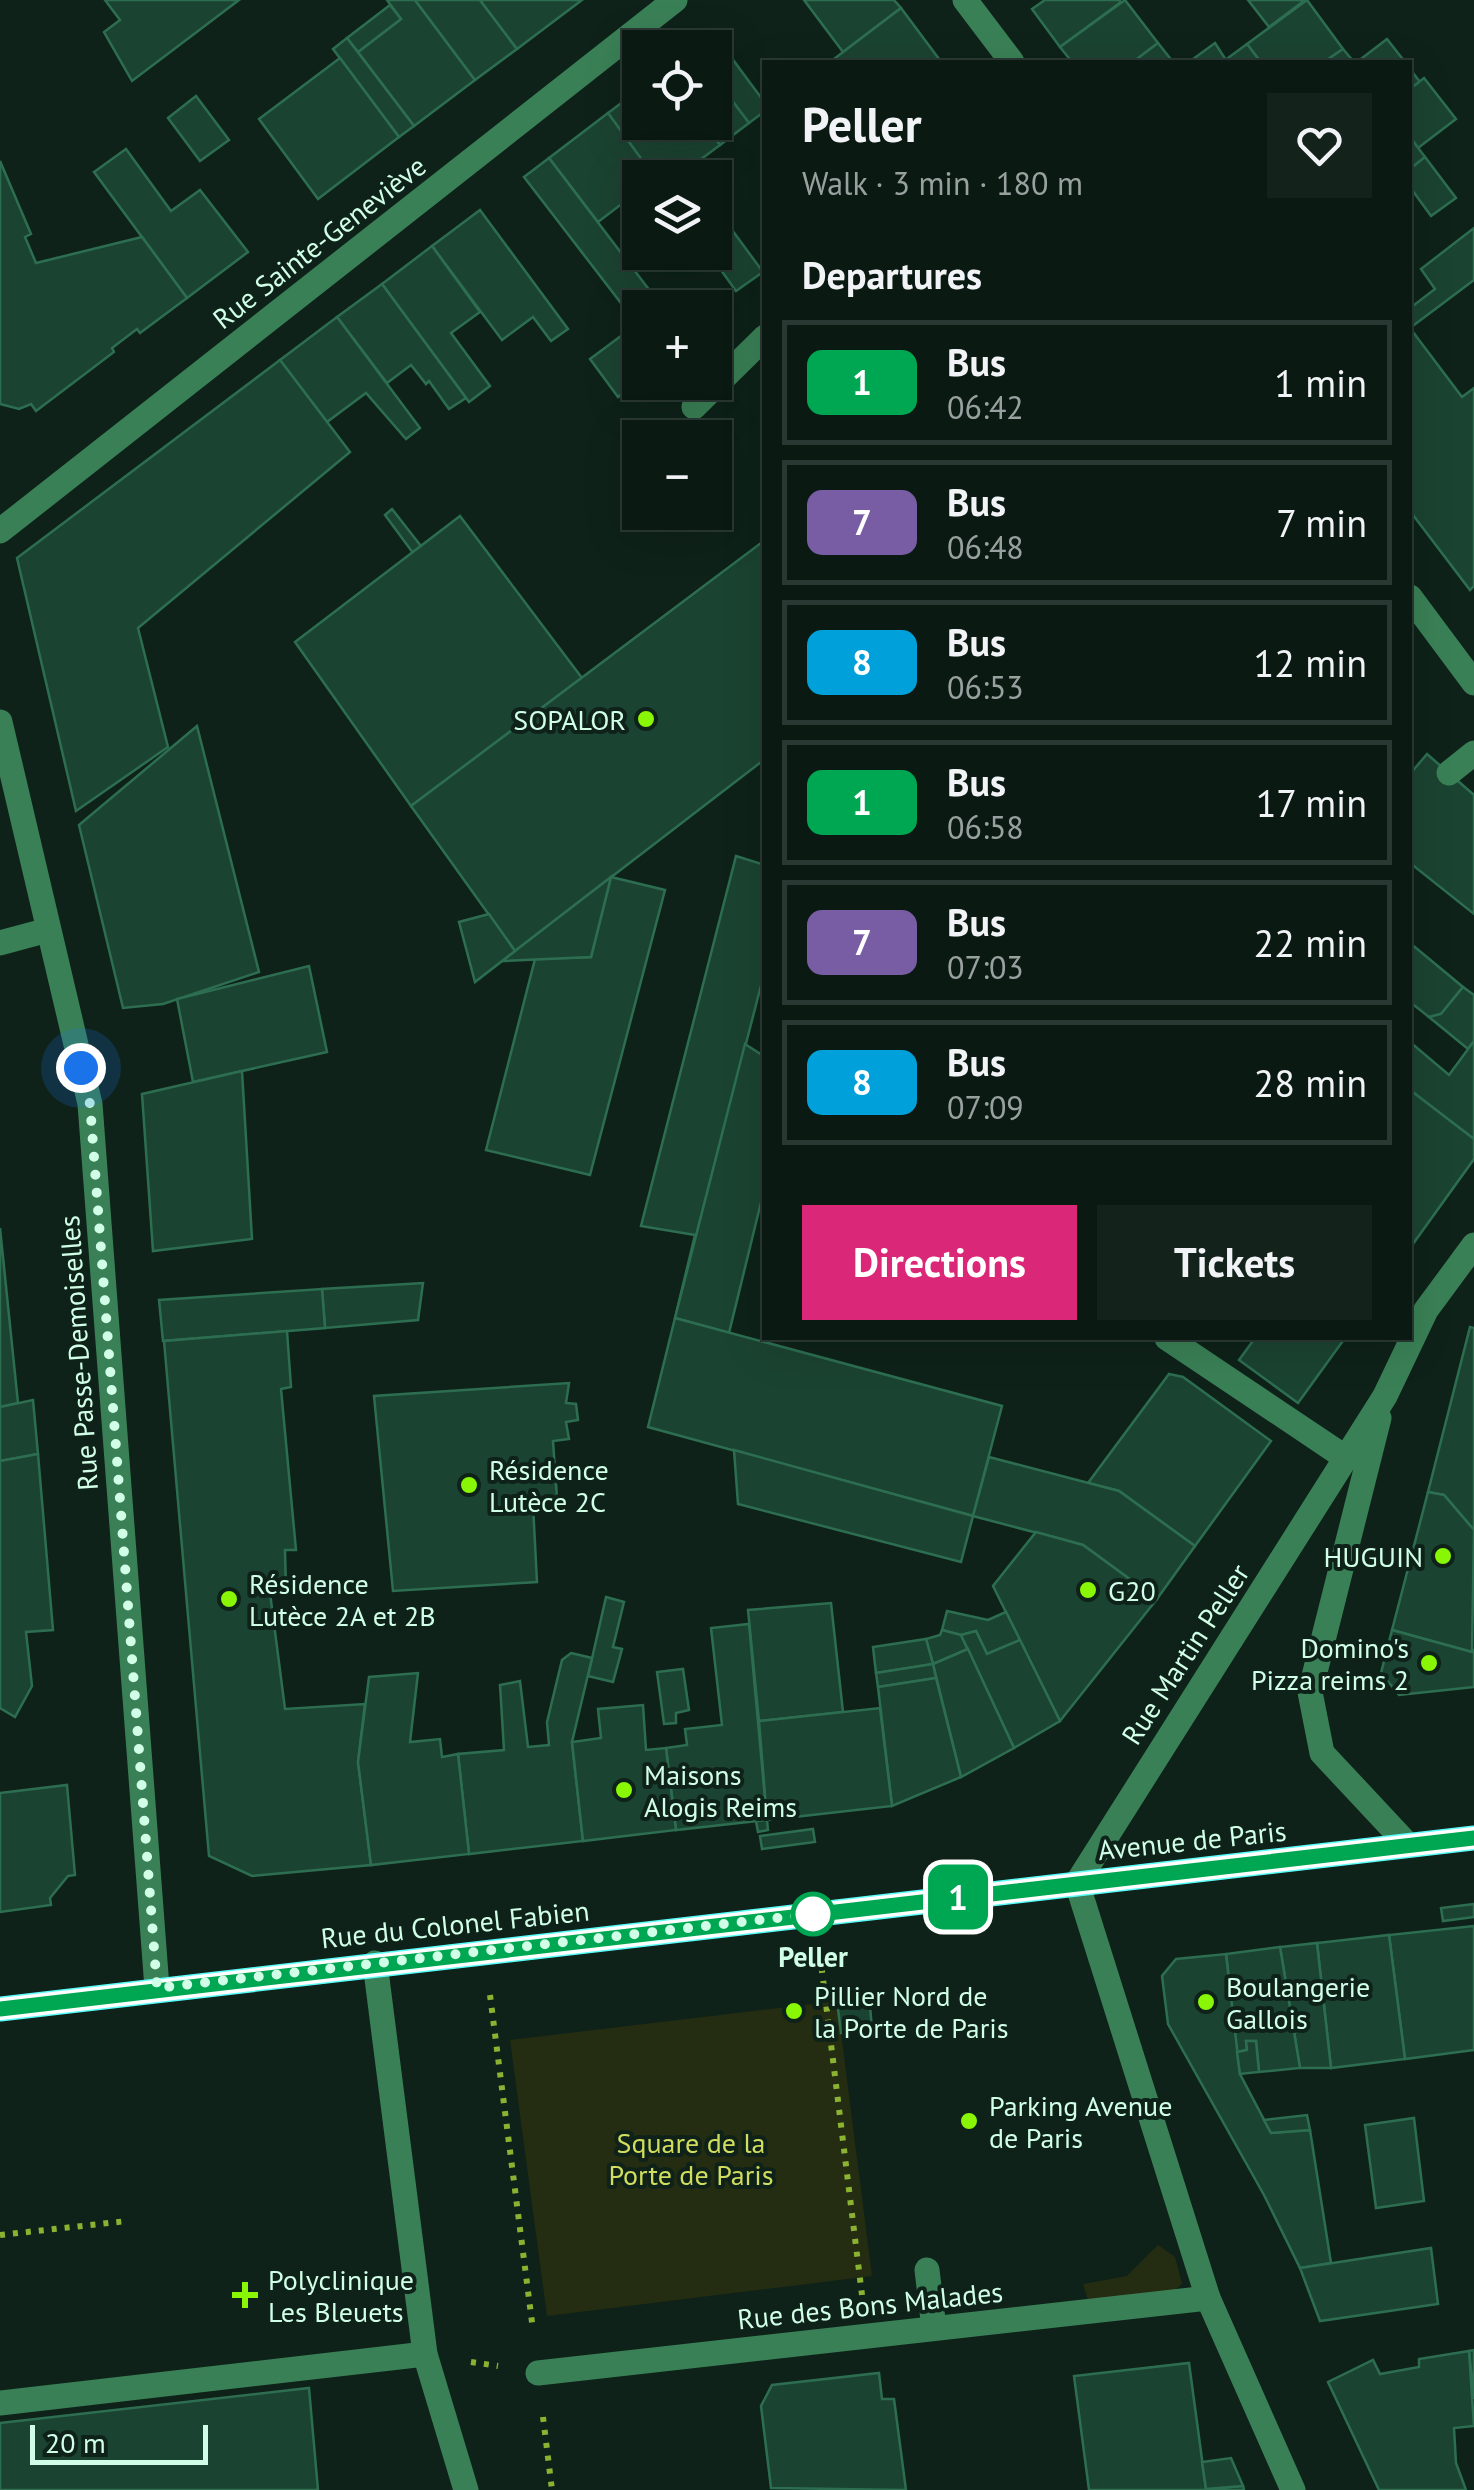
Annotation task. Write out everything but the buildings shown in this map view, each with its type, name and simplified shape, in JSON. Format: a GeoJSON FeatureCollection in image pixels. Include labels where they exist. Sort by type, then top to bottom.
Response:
{"type":"FeatureCollection","features":[{"type":"Feature","properties":{"kind":"main road","name":"Avenue de Paris"},"geometry":{"type":"LineString","coordinates":[[918,1902],[1474,1838]]}},
{"type":"Feature","properties":{"kind":"main road","name":"Rue du Colonel Fabien"},"geometry":{"type":"LineString","coordinates":[[0,2009],[918,1902]]}},
{"type":"Feature","properties":{"kind":"street","name":"Rue Sainte-Geneviève"},"geometry":{"type":"LineString","coordinates":[[0,531],[675,0]]}},
{"type":"Feature","properties":{"kind":"street"},"geometry":{"type":"LineString","coordinates":[[966,0],[1011,60]]}},
{"type":"Feature","properties":{"kind":"street"},"geometry":{"type":"LineString","coordinates":[[694,407],[762,339]]}},
{"type":"Feature","properties":{"kind":"street"},"geometry":{"type":"LineString","coordinates":[[1412,600],[1474,683]]}},
{"type":"Feature","properties":{"kind":"street","name":"Rue Passe-Demoiselles"},"geometry":{"type":"LineString","coordinates":[[0,722],[90,1104],[157,1988]]}},
{"type":"Feature","properties":{"kind":"street"},"geometry":{"type":"LineString","coordinates":[[1449,773],[1474,753]]}},
{"type":"Feature","properties":{"kind":"street"},"geometry":{"type":"LineString","coordinates":[[0,943],[48,930]]}},
{"type":"Feature","properties":{"kind":"street","name":"Rue Martin Peller"},"geometry":{"type":"LineString","coordinates":[[1412,1339],[1426,1310],[1474,1245]]}},
{"type":"Feature","properties":{"kind":"street"},"geometry":{"type":"LineString","coordinates":[[1170,1340],[1346,1458]]}},
{"type":"Feature","properties":{"kind":"street","name":"Rue Martin Peller"},"geometry":{"type":"LineString","coordinates":[[1077,1883],[1385,1396],[1412,1340]]}},
{"type":"Feature","properties":{"kind":"street"},"geometry":{"type":"LineString","coordinates":[[1385,1396],[1310,1692],[1322,1753],[1408,1845]]}},
{"type":"Feature","properties":{"kind":"street"},"geometry":{"type":"LineString","coordinates":[[1077,1883],[1208,2298],[1292,2490]]}},
{"type":"Feature","properties":{"kind":"street"},"geometry":{"type":"LineString","coordinates":[[375,1963],[425,2354],[466,2490]]}},
{"type":"Feature","properties":{"kind":"street"},"geometry":{"type":"LineString","coordinates":[[927,2270],[934,2328]]}},
{"type":"Feature","properties":{"kind":"street","name":"Rue des Bons Malades"},"geometry":{"type":"LineString","coordinates":[[538,2373],[1208,2298]]}},
{"type":"Feature","properties":{"kind":"street"},"geometry":{"type":"LineString","coordinates":[[0,2403],[425,2354]]}},
{"type":"Feature","properties":{"kind":"path"},"geometry":{"type":"LineString","coordinates":[[815,1914],[868,2336]]}},
{"type":"Feature","properties":{"kind":"path"},"geometry":{"type":"LineString","coordinates":[[484,1951],[552,2490]]}},
{"type":"Feature","properties":{"kind":"path"},"geometry":{"type":"LineString","coordinates":[[0,2235],[127,2221]]}},
{"type":"Feature","properties":{"kind":"path"},"geometry":{"type":"LineString","coordinates":[[425,2354],[538,2373]]}},
{"type":"Feature","properties":{"kind":"green space","name":"Square de la Porte de Paris"},"geometry":{"type":"Polygon","coordinates":[[[837,2001],[872,2276],[547,2316],[510,2040],[837,2001]]]}},
{"type":"Feature","properties":{"kind":"green space"},"geometry":{"type":"Polygon","coordinates":[[[1158,2245],[1175,2257],[1182,2284],[1170,2294],[1088,2300],[1083,2284],[1127,2276],[1158,2245]]]}},
{"type":"Feature","properties":{"kind":"bus line","name":"1"},"geometry":{"type":"LineString","coordinates":[[0,2009],[1474,1838]]}},
{"type":"Feature","properties":{"kind":"place","name":"SOPALOR"},"geometry":{"type":"Point","coordinates":[646,719]}},
{"type":"Feature","properties":{"kind":"place","name":"Résidence Lutèce 2C"},"geometry":{"type":"Point","coordinates":[469,1485]}},
{"type":"Feature","properties":{"kind":"place","name":"HUGUIN"},"geometry":{"type":"Point","coordinates":[1443,1556]}},
{"type":"Feature","properties":{"kind":"place","name":"G20"},"geometry":{"type":"Point","coordinates":[1088,1590]}},
{"type":"Feature","properties":{"kind":"place","name":"Résidence Lutèce 2A et 2B"},"geometry":{"type":"Point","coordinates":[229,1599]}},
{"type":"Feature","properties":{"kind":"place","name":"Domino's Pizza reims 2"},"geometry":{"type":"Point","coordinates":[1429,1663]}},
{"type":"Feature","properties":{"kind":"place","name":"Maisons Alogis Reims"},"geometry":{"type":"Point","coordinates":[624,1790]}},
{"type":"Feature","properties":{"kind":"place","name":"Peller"},"geometry":{"type":"Point","coordinates":[813,1914]}},
{"type":"Feature","properties":{"kind":"place","name":"Boulangerie Gallois"},"geometry":{"type":"Point","coordinates":[1206,2002]}},
{"type":"Feature","properties":{"kind":"place","name":"Pillier Nord de la Porte de Paris"},"geometry":{"type":"Point","coordinates":[794,2011]}},
{"type":"Feature","properties":{"kind":"place","name":"Parking Avenue de Paris"},"geometry":{"type":"Point","coordinates":[969,2121]}},
{"type":"Feature","properties":{"kind":"place","name":"Polyclinique Les Bleuets"},"geometry":{"type":"Point","coordinates":[245,2295]}},
{"type":"Feature","properties":{"kind":"route"},"geometry":{"type":"LineString","coordinates":[[81,1068],[90,1104],[157,1988],[813,1914]]}}]}
